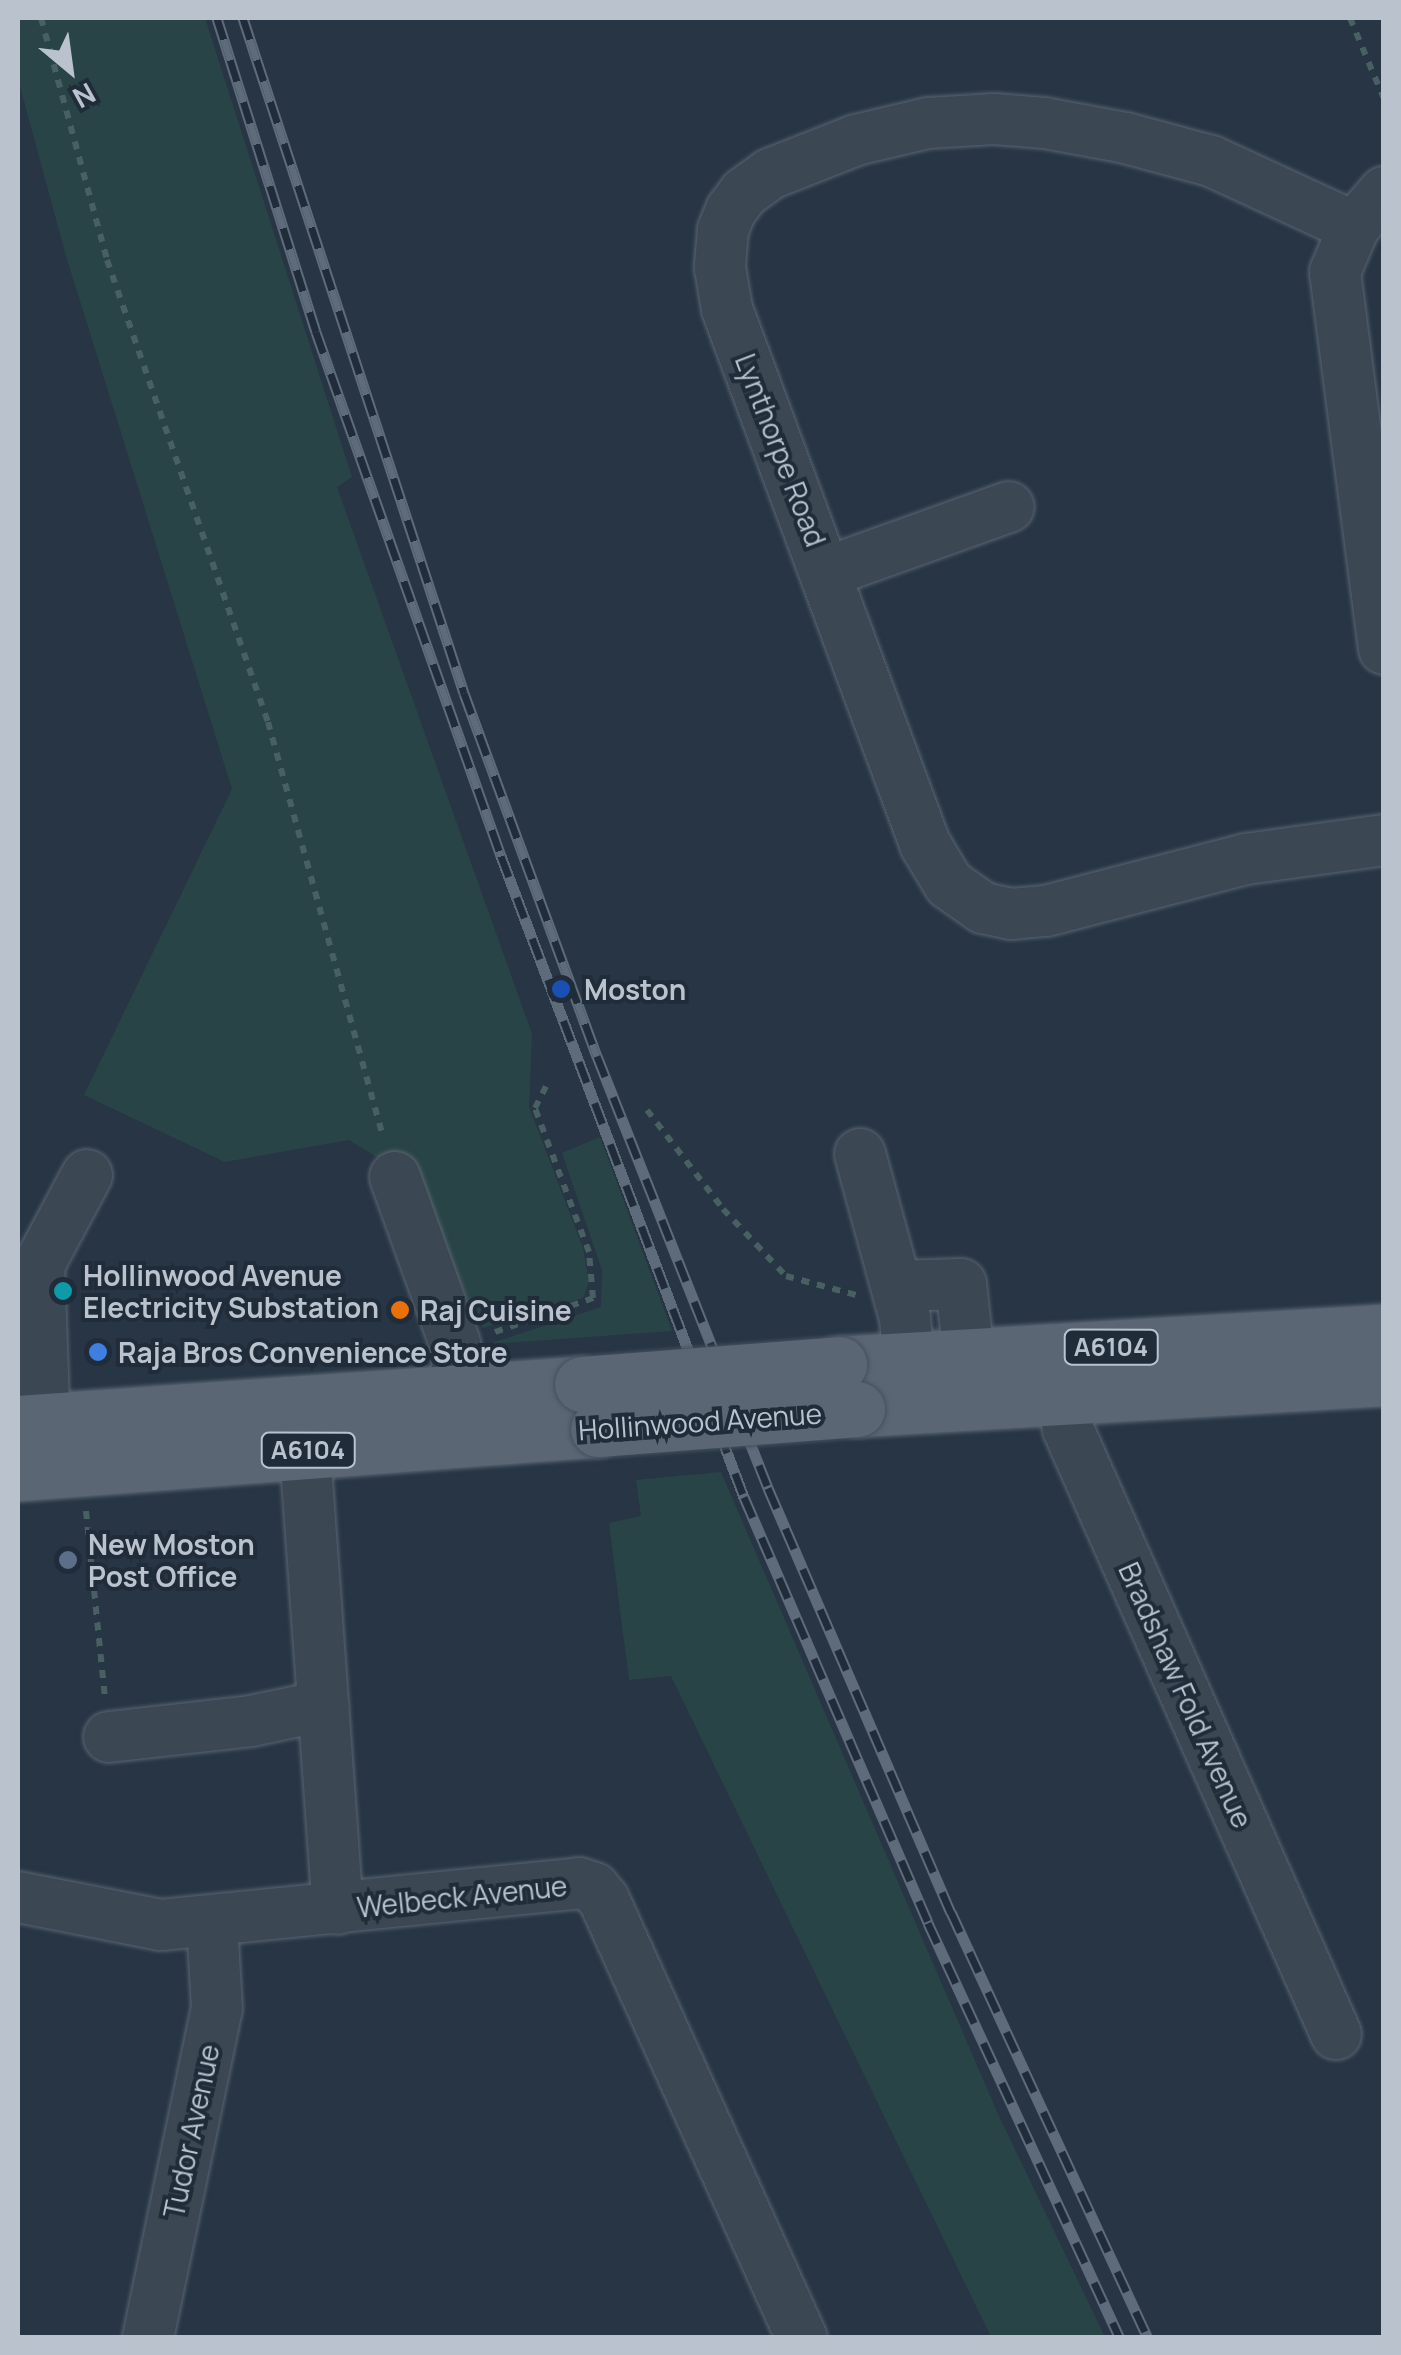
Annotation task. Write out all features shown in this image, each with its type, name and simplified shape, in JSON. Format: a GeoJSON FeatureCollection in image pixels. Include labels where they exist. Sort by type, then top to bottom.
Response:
{"type":"FeatureCollection","features":[{"type":"Feature","properties":{"kind":"main road","name":"Hollinwood Avenue"},"geometry":{"type":"LineString","coordinates":[[1059,1374],[1384,1332]]}},
{"type":"Feature","properties":{"kind":"main road","name":"Hollinwood Avenue"},"geometry":{"type":"LineString","coordinates":[[42,1459],[455,1392],[590,1406],[1059,1374],[1384,1378]]}},
{"type":"Feature","properties":{"kind":"main road","name":"Hollinwood Avenue"},"geometry":{"type":"LineString","coordinates":[[42,1459],[306,1450],[455,1392]]}},
{"type":"Feature","properties":{"kind":"street","name":"Lynthorpe Road"},"geometry":{"type":"LineString","coordinates":[[1368,210],[1212,162],[1044,123],[928,123],[856,140],[770,174],[744,193],[731,210],[724,230],[720,268],[727,309],[925,844],[949,884],[983,908],[1011,914],[1046,910],[1246,859],[1384,840]]}},
{"type":"Feature","properties":{"kind":"street"},"geometry":{"type":"LineString","coordinates":[[1368,210],[1335,272],[1376,561],[1384,649]]}},
{"type":"Feature","properties":{"kind":"street"},"geometry":{"type":"LineString","coordinates":[[827,572],[1009,507]]}},
{"type":"Feature","properties":{"kind":"street"},"geometry":{"type":"LineString","coordinates":[[860,1154],[883,1291],[911,1382]]}},
{"type":"Feature","properties":{"kind":"street"},"geometry":{"type":"LineString","coordinates":[[42,1459],[40,1266],[86,1175]]}},
{"type":"Feature","properties":{"kind":"street"},"geometry":{"type":"LineString","coordinates":[[395,1177],[455,1392]]}},
{"type":"Feature","properties":{"kind":"street"},"geometry":{"type":"LineString","coordinates":[[883,1291],[961,1284],[972,1379]]}},
{"type":"Feature","properties":{"kind":"street","name":"Bradshaw Fold Avenue"},"geometry":{"type":"LineString","coordinates":[[1059,1374],[1068,1430],[1336,2034]]}},
{"type":"Feature","properties":{"kind":"street"},"geometry":{"type":"LineString","coordinates":[[306,1450],[338,1909]]}},
{"type":"Feature","properties":{"kind":"street"},"geometry":{"type":"LineString","coordinates":[[110,1737],[251,1720],[323,1706]]}},
{"type":"Feature","properties":{"kind":"street","name":"Welbeck Avenue"},"geometry":{"type":"LineString","coordinates":[[18,1897],[161,1925],[579,1884],[594,1888],[604,1900],[802,2338]]}},
{"type":"Feature","properties":{"kind":"street","name":"Tudor Avenue"},"geometry":{"type":"LineString","coordinates":[[148,2338],[217,2010],[212,1923]]}},
{"type":"Feature","properties":{"kind":"path"},"geometry":{"type":"LineString","coordinates":[[41,18],[107,260],[268,722],[395,1177]]}},
{"type":"Feature","properties":{"kind":"path"},"geometry":{"type":"LineString","coordinates":[[1350,18],[1384,99]]}},
{"type":"Feature","properties":{"kind":"path"},"geometry":{"type":"LineString","coordinates":[[455,1392],[594,1298],[589,1252],[535,1108],[549,1080]]}},
{"type":"Feature","properties":{"kind":"path"},"geometry":{"type":"LineString","coordinates":[[647,1110],[723,1208],[786,1276],[883,1291]]}},
{"type":"Feature","properties":{"kind":"path"},"geometry":{"type":"LineString","coordinates":[[42,1459],[110,1737]]}},
{"type":"Feature","properties":{"kind":"green space"},"geometry":{"type":"Polygon","coordinates":[[[18,18],[205,18],[352,477],[337,487],[532,1034],[529,1107],[583,1248],[589,1282],[583,1298],[483,1328],[404,1174],[349,1140],[225,1162],[84,1095],[232,789],[66,256],[18,79],[18,18]]]}},
{"type":"Feature","properties":{"kind":"green space"},"geometry":{"type":"Polygon","coordinates":[[[600,1137],[672,1331],[489,1344],[601,1307],[602,1270],[562,1153],[600,1137]]]}},
{"type":"Feature","properties":{"kind":"green space"},"geometry":{"type":"Polygon","coordinates":[[[721,1472],[998,2114],[1105,2337],[991,2337],[671,1676],[629,1680],[609,1523],[641,1516],[636,1480],[721,1472]]]}},
{"type":"Feature","properties":{"kind":"railway"},"geometry":{"type":"LineString","coordinates":[[217,18],[316,332],[501,856],[744,1497],[928,1923],[1120,2338]]}},
{"type":"Feature","properties":{"kind":"railway"},"geometry":{"type":"LineString","coordinates":[[243,18],[464,693],[597,1056],[768,1488],[951,1912],[1148,2338]]}},
{"type":"Feature","properties":{"kind":"place","name":"Moston"},"geometry":{"type":"Point","coordinates":[561,989]}},
{"type":"Feature","properties":{"kind":"place","name":"Hollinwood Avenue Electricity Substation"},"geometry":{"type":"Point","coordinates":[63,1291]}},
{"type":"Feature","properties":{"kind":"place","name":"Raj Cuisine"},"geometry":{"type":"Point","coordinates":[400,1310]}},
{"type":"Feature","properties":{"kind":"place","name":"Raja Bros Convenience Store"},"geometry":{"type":"Point","coordinates":[98,1352]}},
{"type":"Feature","properties":{"kind":"place","name":"New Moston Post Office"},"geometry":{"type":"Point","coordinates":[68,1560]}}]}
